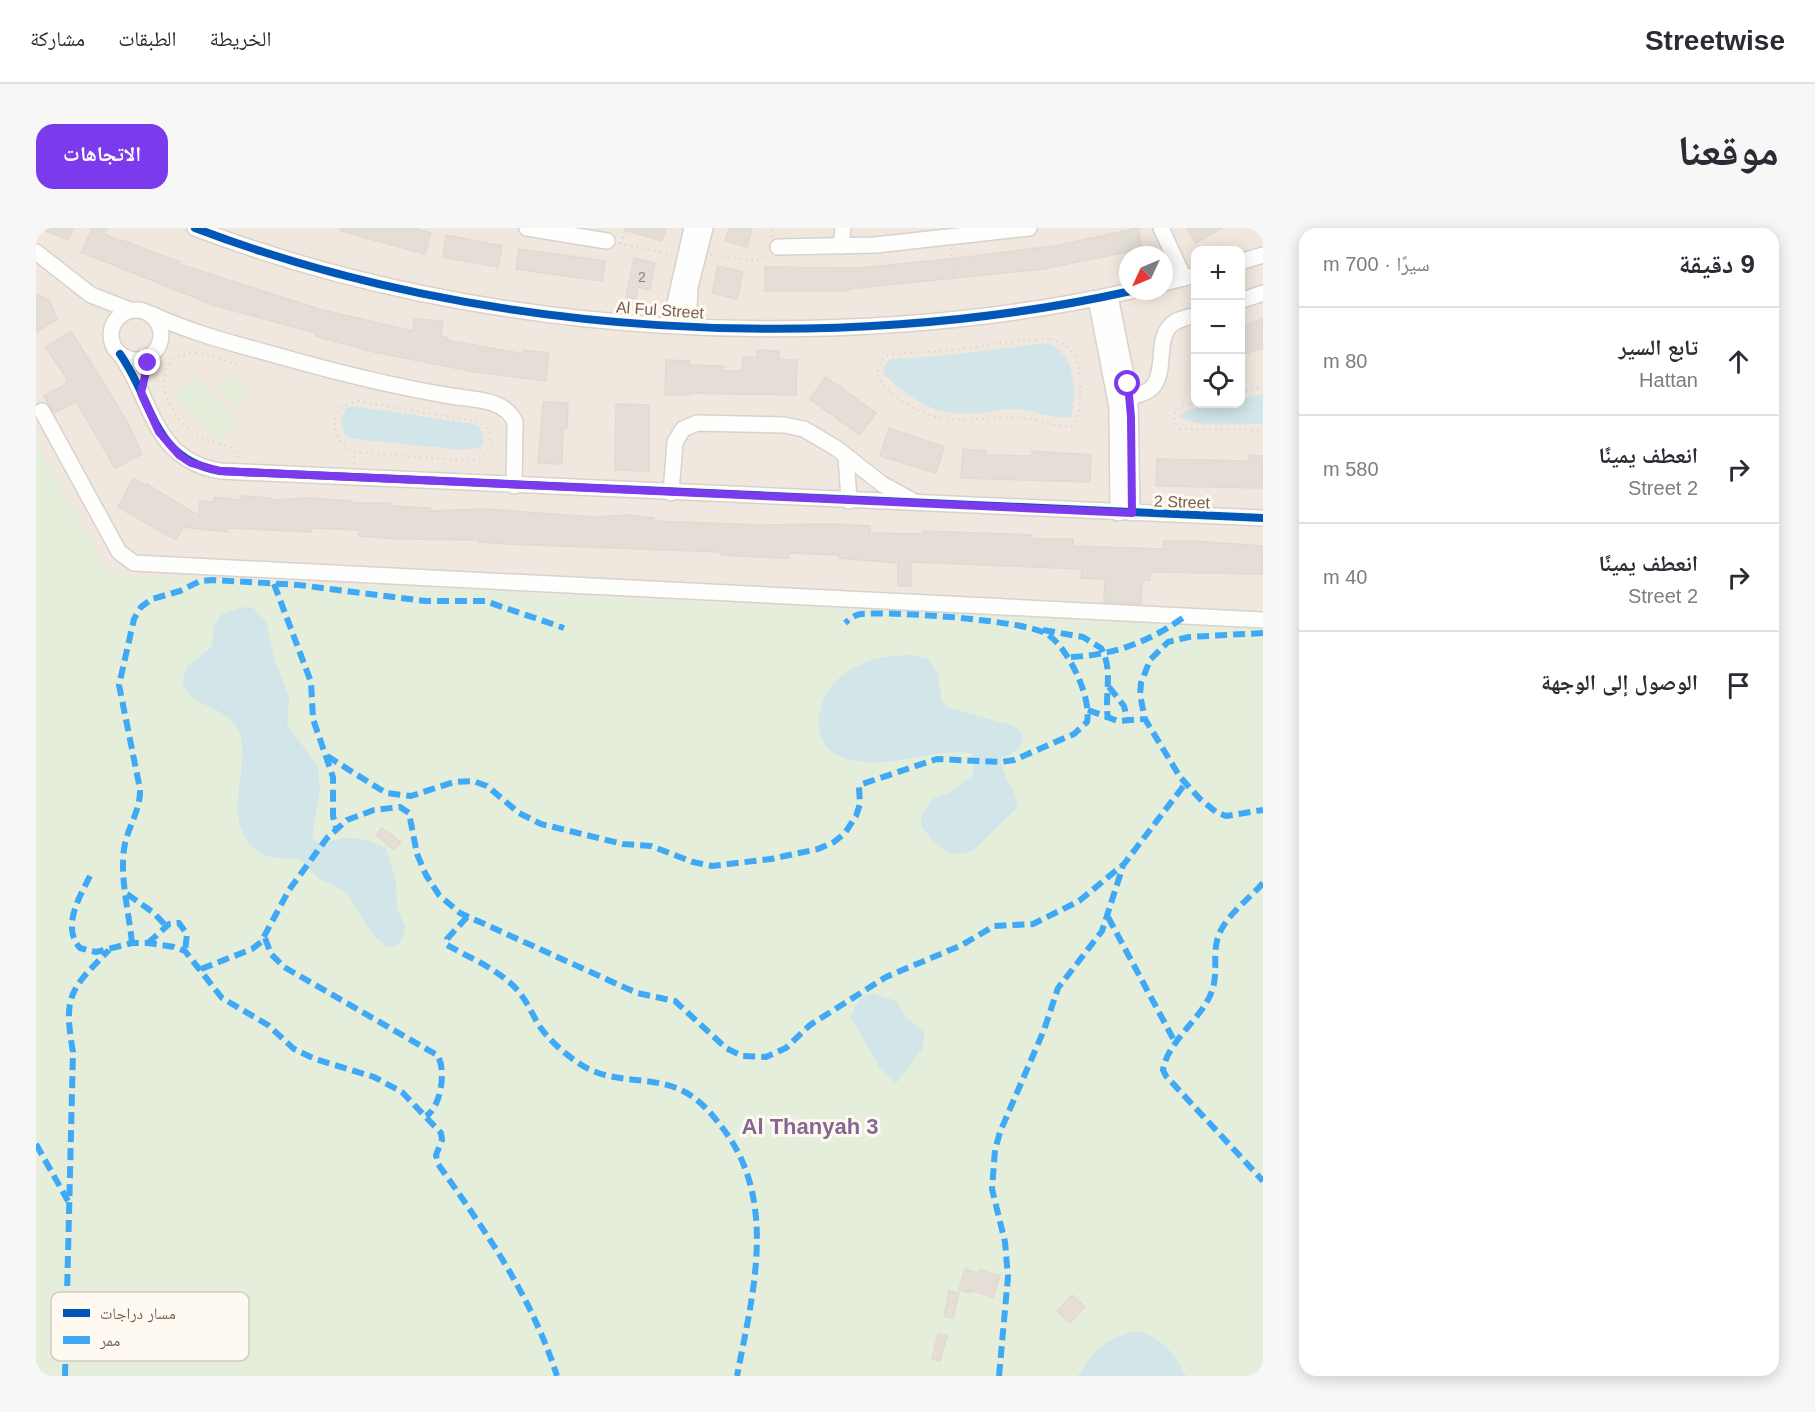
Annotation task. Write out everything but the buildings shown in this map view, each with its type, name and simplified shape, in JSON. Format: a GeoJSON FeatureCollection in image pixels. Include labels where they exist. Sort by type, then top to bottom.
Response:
{"type":"FeatureCollection","features":[{"type":"Feature","properties":{"kind":"street"},"geometry":{"type":"LineString","coordinates":[[527,228],[559,231],[614,242]]}},
{"type":"Feature","properties":{"kind":"street"},"geometry":{"type":"LineString","coordinates":[[688,326],[692,228]]}},
{"type":"Feature","properties":{"kind":"street"},"geometry":{"type":"LineString","coordinates":[[670,325],[691,255],[705,228]]}},
{"type":"Feature","properties":{"kind":"street"},"geometry":{"type":"LineString","coordinates":[[841,246],[843,228]]}},
{"type":"Feature","properties":{"kind":"street"},"geometry":{"type":"LineString","coordinates":[[772,244],[841,246],[1029,228]]}},
{"type":"Feature","properties":{"kind":"street"},"geometry":{"type":"LineString","coordinates":[[1161,228],[1190,276],[1173,281]]}},
{"type":"Feature","properties":{"kind":"street","name":"Al Ful Street"},"geometry":{"type":"LineString","coordinates":[[200,229],[300,262],[439,296],[521,310],[670,325],[795,328],[921,322],[998,314],[1119,294]]}},
{"type":"Feature","properties":{"kind":"street","name":"2 Street"},"geometry":{"type":"LineString","coordinates":[[36,252],[91,294],[130,310],[151,314],[198,332],[376,381],[498,404],[505,408],[515,422],[514,486]]}},
{"type":"Feature","properties":{"kind":"street"},"geometry":{"type":"LineString","coordinates":[[1245,260],[1263,255]]}},
{"type":"Feature","properties":{"kind":"street"},"geometry":{"type":"LineString","coordinates":[[1243,300],[1263,293]]}},
{"type":"Feature","properties":{"kind":"street","name":"2 Street"},"geometry":{"type":"LineString","coordinates":[[91,294],[112,328],[111,338],[159,432],[179,455],[205,468],[240,472],[514,486],[1263,518]]}},
{"type":"Feature","properties":{"kind":"street"},"geometry":{"type":"LineString","coordinates":[[1103,297],[1123,396],[1125,513]]}},
{"type":"Feature","properties":{"kind":"street"},"geometry":{"type":"LineString","coordinates":[[112,328],[122,314],[130,310]]}},
{"type":"Feature","properties":{"kind":"street"},"geometry":{"type":"LineString","coordinates":[[141,393],[161,328],[151,314]]}},
{"type":"Feature","properties":{"kind":"street"},"geometry":{"type":"LineString","coordinates":[[1123,396],[1141,394],[1157,380],[1169,326],[1191,317]]}},
{"type":"Feature","properties":{"kind":"street"},"geometry":{"type":"LineString","coordinates":[[120,354],[136,360],[177,337],[198,332]]}},
{"type":"Feature","properties":{"kind":"street"},"geometry":{"type":"LineString","coordinates":[[42,411],[119,552],[134,563],[1263,620]]}},
{"type":"Feature","properties":{"kind":"street"},"geometry":{"type":"LineString","coordinates":[[671,493],[675,442],[678,435],[689,425],[794,427],[814,434],[882,484],[921,504]]}},
{"type":"Feature","properties":{"kind":"street"},"geometry":{"type":"LineString","coordinates":[[846,457],[849,501]]}},
{"type":"Feature","properties":{"kind":"path"},"geometry":{"type":"LineString","coordinates":[[614,242],[626,228]]}},
{"type":"Feature","properties":{"kind":"path"},"geometry":{"type":"LineString","coordinates":[[614,242],[691,255],[757,261],[764,259],[772,244],[773,228]]}},
{"type":"Feature","properties":{"kind":"path"},"geometry":{"type":"LineString","coordinates":[[950,237],[956,284]]}},
{"type":"Feature","properties":{"kind":"path"},"geometry":{"type":"LineString","coordinates":[[1052,339],[1067,346],[1077,360],[1080,415],[1076,423],[1068,427],[1031,419],[965,422],[931,417],[913,408],[884,386],[877,372],[878,364],[890,354],[945,351],[1024,340],[1052,339]]}},
{"type":"Feature","properties":{"kind":"path"},"geometry":{"type":"LineString","coordinates":[[237,365],[202,354],[184,355],[169,366],[163,384],[165,394],[177,417],[206,441],[234,449],[238,455],[240,472]]}},
{"type":"Feature","properties":{"kind":"path"},"geometry":{"type":"LineString","coordinates":[[1245,391],[1263,386]]}},
{"type":"Feature","properties":{"kind":"path"},"geometry":{"type":"LineString","coordinates":[[358,401],[408,410],[480,422],[491,435],[489,451],[481,458],[469,461],[363,453],[348,449],[337,438],[336,417],[346,403],[358,401]]}},
{"type":"Feature","properties":{"kind":"path"},"geometry":{"type":"LineString","coordinates":[[1191,405],[1175,411],[1174,421],[1180,429],[1263,430]]}},
{"type":"Feature","properties":{"kind":"shaded area"},"geometry":{"type":"Polygon","coordinates":[[[36,228],[1263,228],[1263,1376],[36,1376],[36,228]]]}},
{"type":"Feature","properties":{"kind":"shaded area"},"geometry":{"type":"Polygon","coordinates":[[[1048,343],[1064,356],[1072,374],[1074,396],[1071,417],[1052,416],[1020,409],[963,414],[937,409],[904,392],[883,373],[884,365],[892,359],[942,356],[1048,343]]]}},
{"type":"Feature","properties":{"kind":"shaded area"},"geometry":{"type":"Polygon","coordinates":[[[1263,394],[1263,424],[1195,423],[1179,416],[1195,408],[1245,408],[1245,398],[1263,394]]]}},
{"type":"Feature","properties":{"kind":"shaded area"},"geometry":{"type":"Polygon","coordinates":[[[353,406],[473,424],[480,427],[484,444],[479,448],[463,450],[354,439],[346,435],[340,421],[346,408],[353,406]]]}},
{"type":"Feature","properties":{"kind":"shaded area"},"geometry":{"type":"Polygon","coordinates":[[[244,607],[253,608],[266,621],[275,661],[289,697],[287,724],[318,767],[320,790],[312,838],[321,844],[338,839],[354,838],[386,848],[396,881],[397,908],[405,927],[402,940],[395,947],[386,946],[373,935],[346,892],[320,879],[298,858],[275,858],[257,851],[246,839],[241,828],[238,817],[242,761],[240,733],[225,715],[193,698],[182,683],[187,666],[211,648],[214,627],[222,614],[244,607]]]}},
{"type":"Feature","properties":{"kind":"shaded area"},"geometry":{"type":"Polygon","coordinates":[[[912,655],[929,659],[938,675],[942,701],[949,708],[1014,726],[1022,733],[1020,746],[1001,758],[1003,771],[1015,794],[1017,808],[974,850],[960,854],[949,853],[933,841],[921,826],[921,818],[931,800],[952,791],[973,775],[973,756],[970,753],[954,752],[893,761],[863,762],[847,759],[833,752],[824,743],[819,731],[822,705],[828,692],[847,672],[878,659],[912,655]]]}},
{"type":"Feature","properties":{"kind":"shaded area"},"geometry":{"type":"Polygon","coordinates":[[[873,993],[896,1001],[905,1016],[924,1032],[923,1048],[896,1083],[881,1070],[851,1018],[858,1001],[873,993]]]}},
{"type":"Feature","properties":{"kind":"shaded area"},"geometry":{"type":"Polygon","coordinates":[[[1136,1331],[1153,1337],[1166,1347],[1186,1376],[1078,1376],[1101,1347],[1117,1337],[1136,1331]]]}},
{"type":"Feature","properties":{"kind":"green space"},"geometry":{"type":"Polygon","coordinates":[[[233,375],[250,391],[234,407],[217,390],[233,375]]]}},
{"type":"Feature","properties":{"kind":"green space"},"geometry":{"type":"Polygon","coordinates":[[[194,377],[238,423],[219,441],[175,395],[194,377]]]}},
{"type":"Feature","properties":{"kind":"green space"},"geometry":{"type":"Polygon","coordinates":[[[36,442],[109,574],[1263,628],[1263,1376],[36,1376],[36,442]]]}},
{"type":"Feature","properties":{"kind":"marked path"},"geometry":{"type":"LineString","coordinates":[[132,943],[123,860],[126,841],[140,797],[140,789],[119,685],[134,619],[141,607],[152,599],[180,591],[200,581],[213,580],[299,585],[425,601],[485,601],[564,628]]}},
{"type":"Feature","properties":{"kind":"marked path"},"geometry":{"type":"LineString","coordinates":[[274,584],[311,682],[313,719],[333,777],[333,816],[336,828]]}},
{"type":"Feature","properties":{"kind":"marked path"},"geometry":{"type":"LineString","coordinates":[[327,756],[386,793],[411,796],[454,782],[473,781],[487,786],[519,813],[541,824],[623,844],[651,846],[693,862],[712,866],[771,859],[818,849],[834,842],[845,833],[856,816],[860,804],[859,787],[862,784],[937,759],[1001,762],[1014,760],[1074,734],[1087,722],[1086,700],[1077,674],[1063,650],[1047,634],[1012,625],[927,615],[861,614],[845,623]]}},
{"type":"Feature","properties":{"kind":"marked path"},"geometry":{"type":"LineString","coordinates":[[1071,657],[1087,656],[1130,646],[1158,634],[1184,617]]}},
{"type":"Feature","properties":{"kind":"marked path"},"geometry":{"type":"LineString","coordinates":[[1043,630],[1083,637],[1101,648],[1108,674],[1108,719]]}},
{"type":"Feature","properties":{"kind":"marked path"},"geometry":{"type":"LineString","coordinates":[[1263,633],[1189,637],[1168,642],[1150,660],[1141,683],[1140,695],[1145,719],[1180,777],[1200,799],[1216,812],[1226,816],[1263,810]]}},
{"type":"Feature","properties":{"kind":"marked path"},"geometry":{"type":"LineString","coordinates":[[1109,687],[1124,706],[1128,722]]}},
{"type":"Feature","properties":{"kind":"marked path"},"geometry":{"type":"LineString","coordinates":[[1088,710],[1118,721],[1145,719]]}},
{"type":"Feature","properties":{"kind":"marked path"},"geometry":{"type":"LineString","coordinates":[[201,969],[252,949],[261,942],[289,890],[327,838],[347,820],[374,810],[400,807],[409,813],[417,854],[426,875],[439,895],[460,913],[637,993],[675,1001],[726,1048],[742,1056],[766,1057],[786,1048],[810,1025],[886,977],[962,945],[994,926],[1033,924],[1079,901],[1124,864],[1185,784]]}},
{"type":"Feature","properties":{"kind":"marked path"},"geometry":{"type":"LineString","coordinates":[[999,1376],[1008,1277],[1005,1242],[992,1189],[995,1150],[1000,1132],[1044,1030],[1058,988],[1102,931],[1123,866]]}},
{"type":"Feature","properties":{"kind":"marked path"},"geometry":{"type":"LineString","coordinates":[[90,876],[77,902],[72,921],[72,931],[80,948],[96,952],[132,943],[148,943],[185,951],[222,998],[268,1025],[294,1049],[315,1059],[374,1077],[402,1092],[441,1133],[442,1140],[436,1155],[438,1164],[490,1240],[521,1291],[557,1376]]}},
{"type":"Feature","properties":{"kind":"marked path"},"geometry":{"type":"LineString","coordinates":[[1263,883],[1234,912],[1220,932],[1216,946],[1212,991],[1201,1011],[1171,1049],[1163,1070],[1263,1181]]}},
{"type":"Feature","properties":{"kind":"marked path"},"geometry":{"type":"LineString","coordinates":[[127,894],[154,913],[166,926]]}},
{"type":"Feature","properties":{"kind":"marked path"},"geometry":{"type":"LineString","coordinates":[[467,917],[447,939],[447,945],[512,984],[540,1027],[558,1047],[592,1071],[619,1078],[659,1083],[685,1092],[713,1116],[739,1154],[750,1184],[756,1215],[757,1247],[754,1280],[737,1376]]}},
{"type":"Feature","properties":{"kind":"marked path"},"geometry":{"type":"LineString","coordinates":[[1108,917],[1176,1044]]}},
{"type":"Feature","properties":{"kind":"marked path"},"geometry":{"type":"LineString","coordinates":[[148,943],[169,924],[179,923],[187,934],[185,951]]}},
{"type":"Feature","properties":{"kind":"marked path"},"geometry":{"type":"LineString","coordinates":[[265,938],[271,954],[284,967],[437,1055],[442,1069],[441,1087],[435,1105],[426,1116]]}},
{"type":"Feature","properties":{"kind":"marked path"},"geometry":{"type":"LineString","coordinates":[[67,1292],[73,1052],[69,1018],[70,1005],[78,985],[109,950]]}},
{"type":"Feature","properties":{"kind":"marked path"},"geometry":{"type":"LineString","coordinates":[[36,1144],[68,1201]]}},
{"type":"Feature","properties":{"kind":"marked path"},"geometry":{"type":"LineString","coordinates":[[65,1361],[65,1376]]}},
{"type":"Feature","properties":{"kind":"cycle path"},"geometry":{"type":"LineString","coordinates":[[195,228],[305,265],[420,293],[538,313],[658,325],[779,329],[900,324],[1017,312],[1119,293]]}},
{"type":"Feature","properties":{"kind":"cycle path"},"geometry":{"type":"LineString","coordinates":[[120,354],[167,441],[180,454],[198,464],[220,471],[1263,518]]}},
{"type":"Feature","properties":{"kind":"district","name":"Al Thanyah 3"},"geometry":{"type":"Point","coordinates":[810,1126]}},
{"type":"Feature","properties":{"kind":"route"},"geometry":{"type":"LineString","coordinates":[[148,363],[141,393],[159,432],[179,455],[191,463],[220,471],[1132,513],[1131,417],[1128,384]]}}]}
